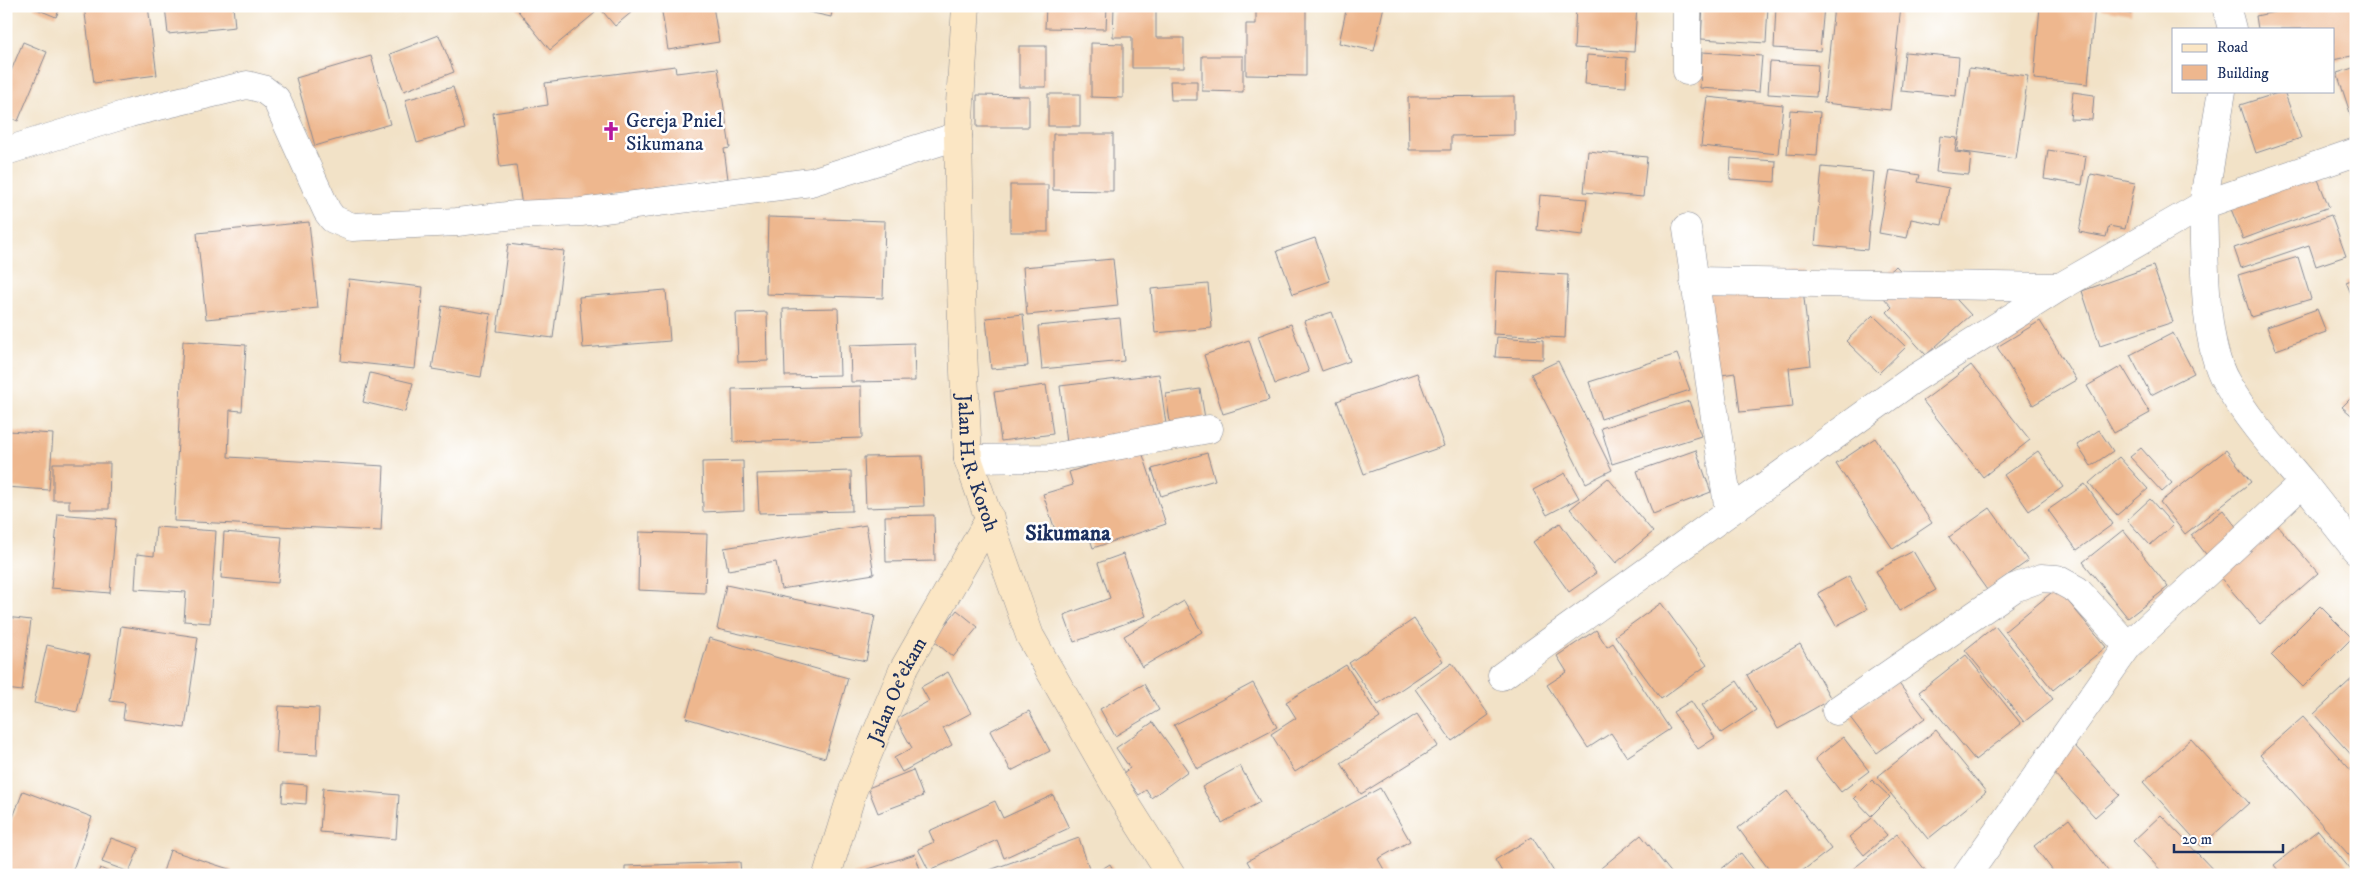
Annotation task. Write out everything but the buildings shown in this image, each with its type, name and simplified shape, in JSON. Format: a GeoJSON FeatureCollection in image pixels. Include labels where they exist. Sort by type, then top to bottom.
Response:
{"type":"FeatureCollection","features":[{"type":"Feature","properties":{"kind":"main road","name":"Jalan H.R. Koroh"},"geometry":{"type":"LineString","coordinates":[[966,6],[958,136],[962,328],[968,459],[1030,636],[1123,799],[1171,875]]}},
{"type":"Feature","properties":{"kind":"main road","name":"Jalan Oe'ekam"},"geometry":{"type":"LineString","coordinates":[[827,875],[854,790],[903,670],[990,518]]}},
{"type":"Feature","properties":{"kind":"street"},"geometry":{"type":"LineString","coordinates":[[1687,6],[1687,71]]}},
{"type":"Feature","properties":{"kind":"street"},"geometry":{"type":"LineString","coordinates":[[2226,6],[2232,28]]}},
{"type":"Feature","properties":{"kind":"street"},"geometry":{"type":"LineString","coordinates":[[6,151],[130,113],[246,84],[263,89],[276,99],[327,211],[333,219],[352,227],[457,222],[516,215],[582,212],[811,182],[958,136]]}},
{"type":"Feature","properties":{"kind":"street"},"geometry":{"type":"LineString","coordinates":[[2222,92],[2203,205],[2206,296],[2214,344],[2226,381],[2258,428],[2356,550]]}},
{"type":"Feature","properties":{"kind":"street"},"geometry":{"type":"LineString","coordinates":[[1502,676],[1912,380],[2060,288],[2203,205],[2356,152]]}},
{"type":"Feature","properties":{"kind":"street"},"geometry":{"type":"LineString","coordinates":[[1687,228],[1729,512]]}},
{"type":"Feature","properties":{"kind":"street"},"geometry":{"type":"LineString","coordinates":[[1694,281],[2060,288]]}},
{"type":"Feature","properties":{"kind":"street"},"geometry":{"type":"LineString","coordinates":[[968,459],[1050,458],[1209,429]]}},
{"type":"Feature","properties":{"kind":"street"},"geometry":{"type":"LineString","coordinates":[[1967,875],[2128,646],[2303,483]]}},
{"type":"Feature","properties":{"kind":"street"},"geometry":{"type":"LineString","coordinates":[[1836,711],[2014,588],[2041,578],[2057,579],[2077,590],[2128,646]]}},
{"type":"Feature","properties":{"kind":"place","name":"Gereja Pniel Sikumana"},"geometry":{"type":"Point","coordinates":[611,131]}},
{"type":"Feature","properties":{"kind":"district","name":"Sikumana"},"geometry":{"type":"Point","coordinates":[1068,532]}}]}
